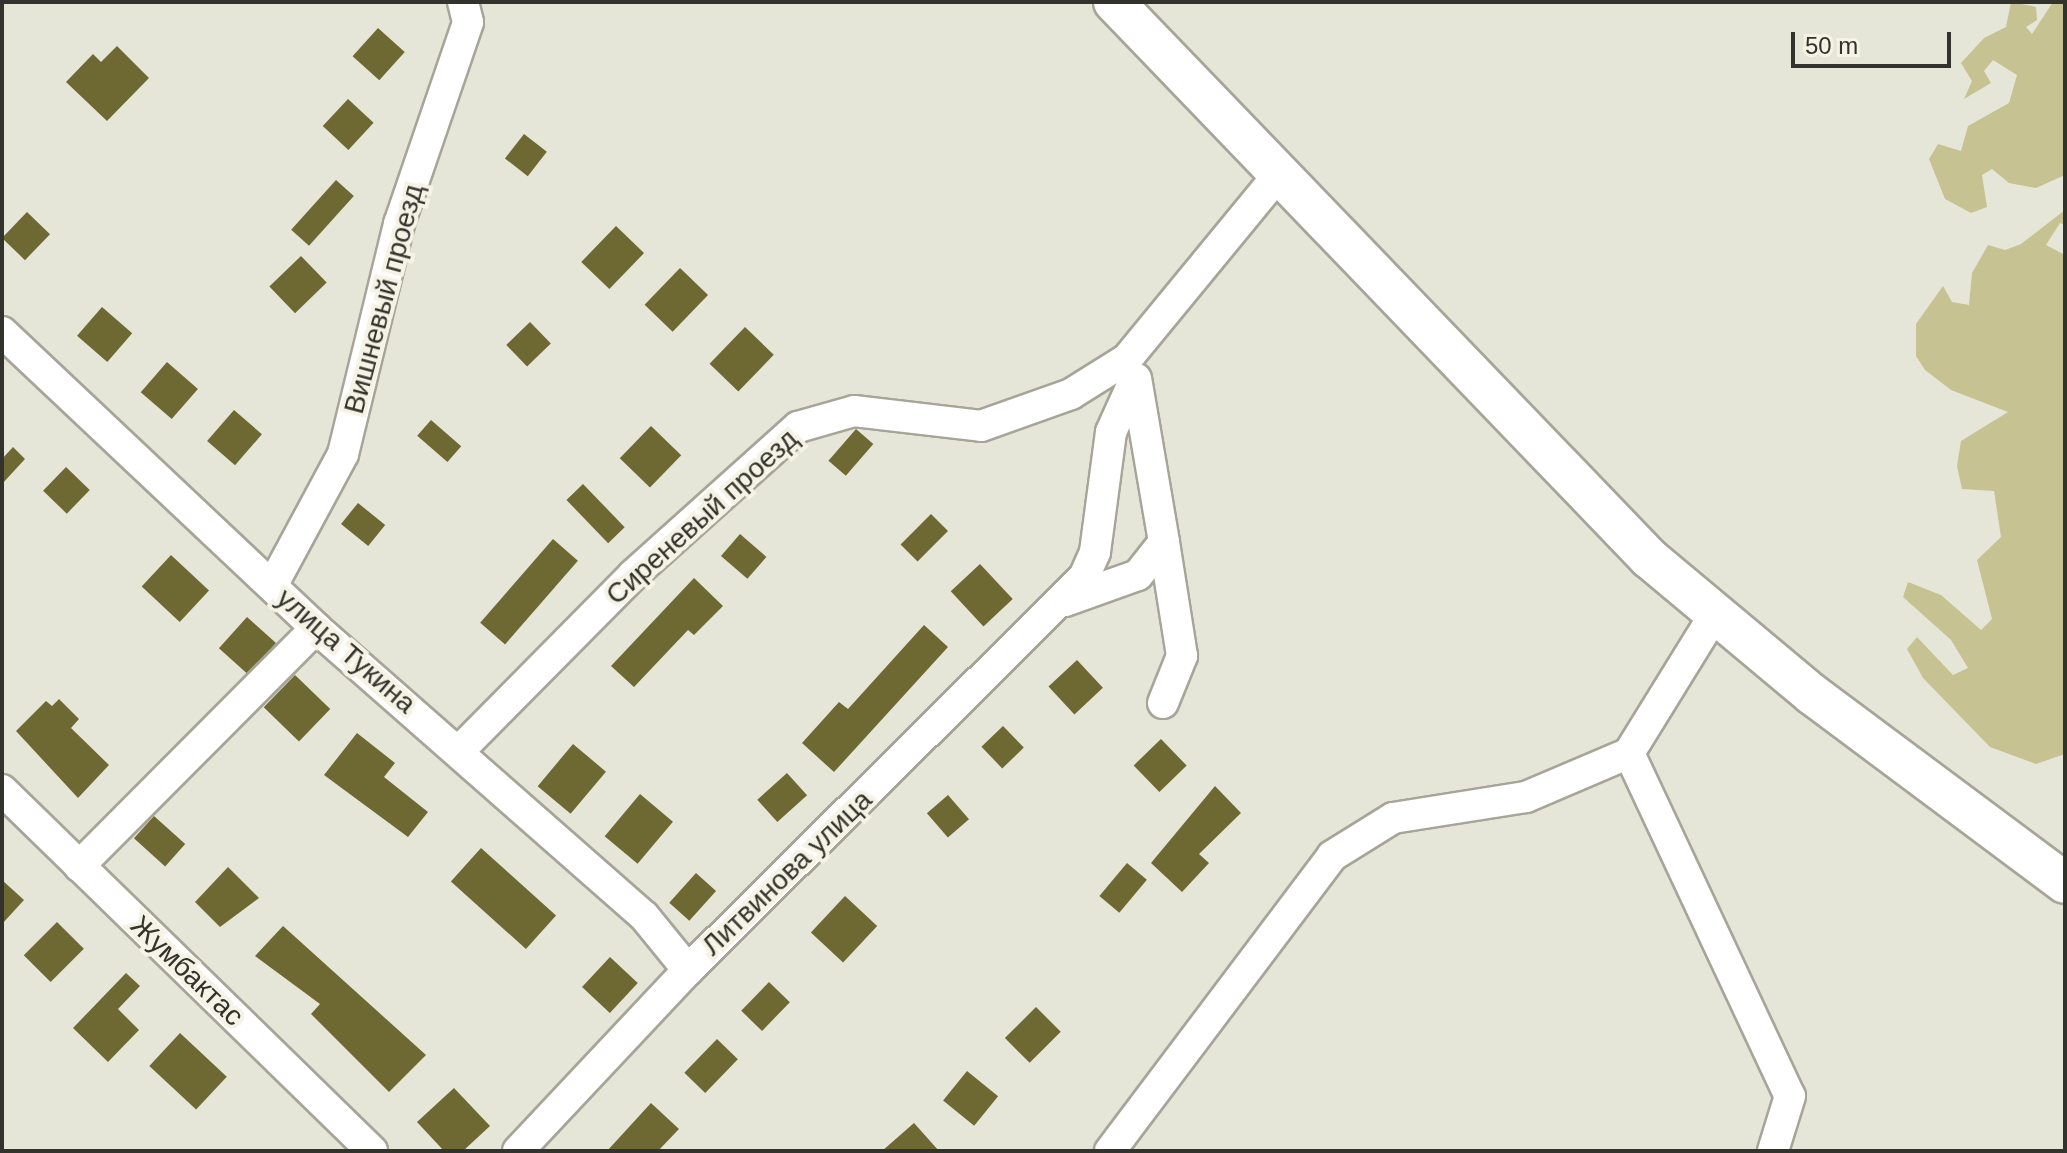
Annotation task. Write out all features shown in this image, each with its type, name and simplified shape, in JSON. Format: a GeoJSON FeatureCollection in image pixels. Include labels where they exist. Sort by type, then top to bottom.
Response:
{"type":"FeatureCollection","features":[{"type":"Feature","properties":{"kind":"main road"},"geometry":{"type":"LineString","coordinates":[[1114,2],[1569,479],[1715,614],[2065,883]]}},
{"type":"Feature","properties":{"kind":"street","name":"Вишневый проезд"},"geometry":{"type":"LineString","coordinates":[[272,586],[343,454],[399,224],[468,22],[463,2]]}},
{"type":"Feature","properties":{"kind":"street","name":"Сиреневый проезд"},"geometry":{"type":"LineString","coordinates":[[461,749],[633,575],[798,427],[854,411],[981,426],[1102,378],[1150,330],[1279,174]]}},
{"type":"Feature","properties":{"kind":"street"},"geometry":{"type":"LineString","coordinates":[[1064,602],[1095,552],[1111,432],[1134,381],[1150,330]]}},
{"type":"Feature","properties":{"kind":"street","name":"улица Тукина"},"geometry":{"type":"LineString","coordinates":[[2,332],[316,628],[461,749],[644,916],[688,970]]}},
{"type":"Feature","properties":{"kind":"street"},"geometry":{"type":"LineString","coordinates":[[1134,381],[1182,656],[1163,703]]}},
{"type":"Feature","properties":{"kind":"street"},"geometry":{"type":"LineString","coordinates":[[1064,602],[1138,575],[1164,542]]}},
{"type":"Feature","properties":{"kind":"street","name":"Литвинова улица"},"geometry":{"type":"LineString","coordinates":[[518,1151],[688,970],[1064,602]]}},
{"type":"Feature","properties":{"kind":"street"},"geometry":{"type":"LineString","coordinates":[[1110,1151],[1332,856],[1393,818],[1526,797],[1629,753],[1715,614]]}},
{"type":"Feature","properties":{"kind":"street"},"geometry":{"type":"LineString","coordinates":[[79,866],[316,628]]}},
{"type":"Feature","properties":{"kind":"street"},"geometry":{"type":"LineString","coordinates":[[1629,753],[1790,1096],[1773,1151]]}},
{"type":"Feature","properties":{"kind":"street","name":"Жумбактас"},"geometry":{"type":"LineString","coordinates":[[2,790],[372,1151]]}},
{"type":"Feature","properties":{"kind":"shaded area"},"geometry":{"type":"Polygon","coordinates":[[[2011,2],[2036,7],[2037,20],[2026,27],[2032,34],[2053,2],[2065,2],[2065,175],[2036,188],[2009,183],[1992,169],[1982,175],[1987,207],[1971,213],[1945,199],[1929,159],[1938,144],[1961,151],[1968,126],[2009,103],[2017,75],[1993,60],[1984,71],[1991,83],[1964,99],[1972,81],[1961,63],[1984,38],[2006,27],[2011,2]]]}},
{"type":"Feature","properties":{"kind":"shaded area"},"geometry":{"type":"Polygon","coordinates":[[[2065,210],[2065,225],[2060,223],[2046,245],[2065,255],[2065,754],[2036,764],[1990,747],[1923,678],[1907,649],[1917,637],[1953,675],[1968,668],[1951,640],[1903,597],[1908,582],[1941,595],[1981,630],[1992,619],[1977,560],[2001,537],[1994,491],[1962,489],[1957,466],[1961,441],[2008,412],[1951,390],[1925,370],[1916,356],[1916,324],[1943,286],[1952,302],[1969,305],[1972,273],[1988,245],[2005,250],[2021,244],[2065,210]]]}},
{"type":"Feature","properties":{"kind":"building"},"geometry":{"type":"Polygon","coordinates":[[[378,28],[405,52],[379,80],[353,56],[378,28]]]}},
{"type":"Feature","properties":{"kind":"building"},"geometry":{"type":"Polygon","coordinates":[[[117,46],[149,78],[107,121],[66,82],[93,54],[101,62],[117,46]]]}},
{"type":"Feature","properties":{"kind":"building"},"geometry":{"type":"Polygon","coordinates":[[[348,99],[374,123],[348,150],[323,126],[348,99]]]}},
{"type":"Feature","properties":{"kind":"building"},"geometry":{"type":"Polygon","coordinates":[[[524,134],[547,152],[528,176],[505,158],[524,134]]]}},
{"type":"Feature","properties":{"kind":"building"},"geometry":{"type":"Polygon","coordinates":[[[336,180],[354,196],[309,246],[291,230],[336,180]]]}},
{"type":"Feature","properties":{"kind":"building"},"geometry":{"type":"Polygon","coordinates":[[[27,212],[50,234],[25,260],[2,238],[27,212]]]}},
{"type":"Feature","properties":{"kind":"building"},"geometry":{"type":"Polygon","coordinates":[[[616,226],[644,253],[609,289],[581,262],[616,226]]]}},
{"type":"Feature","properties":{"kind":"building"},"geometry":{"type":"Polygon","coordinates":[[[301,256],[327,283],[295,313],[269,287],[301,256]]]}},
{"type":"Feature","properties":{"kind":"building"},"geometry":{"type":"Polygon","coordinates":[[[680,268],[708,295],[673,332],[645,305],[680,268]]]}},
{"type":"Feature","properties":{"kind":"building"},"geometry":{"type":"Polygon","coordinates":[[[102,307],[132,333],[107,362],[77,336],[102,307]]]}},
{"type":"Feature","properties":{"kind":"building"},"geometry":{"type":"Polygon","coordinates":[[[530,322],[551,344],[527,367],[506,345],[530,322]]]}},
{"type":"Feature","properties":{"kind":"building"},"geometry":{"type":"Polygon","coordinates":[[[745,327],[774,355],[738,391],[710,364],[745,327]]]}},
{"type":"Feature","properties":{"kind":"building"},"geometry":{"type":"Polygon","coordinates":[[[167,362],[198,389],[172,419],[141,392],[167,362]]]}},
{"type":"Feature","properties":{"kind":"building"},"geometry":{"type":"Polygon","coordinates":[[[234,410],[262,434],[235,465],[207,441],[234,410]]]}},
{"type":"Feature","properties":{"kind":"building"},"geometry":{"type":"Polygon","coordinates":[[[431,420],[461,446],[447,462],[417,436],[431,420]]]}},
{"type":"Feature","properties":{"kind":"building"},"geometry":{"type":"Polygon","coordinates":[[[651,426],[681,455],[650,488],[620,458],[651,426]]]}},
{"type":"Feature","properties":{"kind":"building"},"geometry":{"type":"Polygon","coordinates":[[[856,429],[873,444],[846,476],[828,461],[856,429]]]}},
{"type":"Feature","properties":{"kind":"building"},"geometry":{"type":"Polygon","coordinates":[[[13,447],[25,459],[2,484],[2,459],[13,447]]]}},
{"type":"Feature","properties":{"kind":"building"},"geometry":{"type":"Polygon","coordinates":[[[66,467],[90,490],[67,514],[43,491],[66,467]]]}},
{"type":"Feature","properties":{"kind":"building"},"geometry":{"type":"Polygon","coordinates":[[[583,484],[625,527],[608,543],[566,500],[583,484]]]}},
{"type":"Feature","properties":{"kind":"building"},"geometry":{"type":"Polygon","coordinates":[[[358,503],[385,525],[368,546],[341,524],[358,503]]]}},
{"type":"Feature","properties":{"kind":"building"},"geometry":{"type":"Polygon","coordinates":[[[931,514],[948,531],[918,561],[901,544],[931,514]]]}},
{"type":"Feature","properties":{"kind":"building"},"geometry":{"type":"Polygon","coordinates":[[[740,534],[766,557],[747,579],[721,556],[740,534]]]}},
{"type":"Feature","properties":{"kind":"building"},"geometry":{"type":"Polygon","coordinates":[[[553,539],[578,561],[505,644],[480,623],[553,539]]]}},
{"type":"Feature","properties":{"kind":"building"},"geometry":{"type":"Polygon","coordinates":[[[171,555],[209,590],[180,622],[142,586],[171,555]]]}},
{"type":"Feature","properties":{"kind":"building"},"geometry":{"type":"Polygon","coordinates":[[[980,564],[1013,599],[983,626],[951,591],[980,564]]]}},
{"type":"Feature","properties":{"kind":"building"},"geometry":{"type":"Polygon","coordinates":[[[694,578],[723,606],[694,635],[688,630],[634,687],[611,666],[694,578]]]}},
{"type":"Feature","properties":{"kind":"building"},"geometry":{"type":"Polygon","coordinates":[[[247,617],[276,643],[248,674],[219,648],[247,617]]]}},
{"type":"Feature","properties":{"kind":"building"},"geometry":{"type":"Polygon","coordinates":[[[924,625],[948,647],[834,772],[802,743],[839,702],[848,709],[924,625]]]}},
{"type":"Feature","properties":{"kind":"building"},"geometry":{"type":"Polygon","coordinates":[[[1077,660],[1103,688],[1074,714],[1048,687],[1077,660]]]}},
{"type":"Feature","properties":{"kind":"building"},"geometry":{"type":"Polygon","coordinates":[[[295,675],[330,709],[299,741],[264,707],[295,675]]]}},
{"type":"Feature","properties":{"kind":"building"},"geometry":{"type":"Polygon","coordinates":[[[59,699],[79,719],[71,728],[109,765],[78,798],[16,731],[46,701],[52,706],[59,699]]]}},
{"type":"Feature","properties":{"kind":"building"},"geometry":{"type":"Polygon","coordinates":[[[1003,726],[1024,748],[1002,768],[981,747],[1003,726]]]}},
{"type":"Feature","properties":{"kind":"building"},"geometry":{"type":"Polygon","coordinates":[[[357,733],[395,763],[384,777],[428,812],[408,837],[324,775],[357,733]]]}},
{"type":"Feature","properties":{"kind":"building"},"geometry":{"type":"Polygon","coordinates":[[[1161,739],[1187,766],[1159,792],[1134,765],[1161,739]]]}},
{"type":"Feature","properties":{"kind":"building"},"geometry":{"type":"Polygon","coordinates":[[[573,744],[606,772],[571,814],[538,786],[573,744]]]}},
{"type":"Feature","properties":{"kind":"building"},"geometry":{"type":"Polygon","coordinates":[[[787,773],[807,795],[777,822],[757,800],[787,773]]]}},
{"type":"Feature","properties":{"kind":"building"},"geometry":{"type":"Polygon","coordinates":[[[1215,786],[1241,813],[1199,854],[1209,863],[1182,892],[1151,863],[1215,786]]]}},
{"type":"Feature","properties":{"kind":"building"},"geometry":{"type":"Polygon","coordinates":[[[640,794],[673,822],[638,864],[605,836],[640,794]]]}},
{"type":"Feature","properties":{"kind":"building"},"geometry":{"type":"Polygon","coordinates":[[[948,795],[969,819],[948,838],[927,813],[948,795]]]}},
{"type":"Feature","properties":{"kind":"building"},"geometry":{"type":"Polygon","coordinates":[[[154,816],[185,844],[165,866],[134,838],[154,816]]]}},
{"type":"Feature","properties":{"kind":"building"},"geometry":{"type":"Polygon","coordinates":[[[481,848],[556,916],[526,949],[451,881],[481,848]]]}},
{"type":"Feature","properties":{"kind":"building"},"geometry":{"type":"Polygon","coordinates":[[[1127,863],[1147,880],[1119,913],[1099,896],[1127,863]]]}},
{"type":"Feature","properties":{"kind":"building"},"geometry":{"type":"Polygon","coordinates":[[[228,867],[259,898],[220,927],[195,902],[228,867]]]}},
{"type":"Feature","properties":{"kind":"building"},"geometry":{"type":"Polygon","coordinates":[[[696,873],[716,891],[689,921],[669,903],[696,873]]]}},
{"type":"Feature","properties":{"kind":"building"},"geometry":{"type":"Polygon","coordinates":[[[2,880],[24,900],[2,924],[2,880]]]}},
{"type":"Feature","properties":{"kind":"building"},"geometry":{"type":"Polygon","coordinates":[[[845,896],[877,926],[843,963],[811,933],[845,896]]]}},
{"type":"Feature","properties":{"kind":"building"},"geometry":{"type":"Polygon","coordinates":[[[57,922],[84,949],[51,982],[24,955],[57,922]]]}},
{"type":"Feature","properties":{"kind":"building"},"geometry":{"type":"Polygon","coordinates":[[[283,926],[426,1055],[389,1092],[311,1014],[320,1004],[255,956],[283,926]]]}},
{"type":"Feature","properties":{"kind":"building"},"geometry":{"type":"Polygon","coordinates":[[[610,957],[638,983],[610,1013],[582,987],[610,957]]]}},
{"type":"Feature","properties":{"kind":"building"},"geometry":{"type":"Polygon","coordinates":[[[126,973],[140,986],[118,1009],[139,1030],[108,1062],[73,1028],[126,973]]]}},
{"type":"Feature","properties":{"kind":"building"},"geometry":{"type":"Polygon","coordinates":[[[769,982],[790,1002],[762,1031],[741,1011],[769,982]]]}},
{"type":"Feature","properties":{"kind":"building"},"geometry":{"type":"Polygon","coordinates":[[[1036,1007],[1061,1032],[1030,1063],[1005,1038],[1036,1007]]]}},
{"type":"Feature","properties":{"kind":"building"},"geometry":{"type":"Polygon","coordinates":[[[180,1033],[227,1077],[196,1110],[149,1066],[180,1033]]]}},
{"type":"Feature","properties":{"kind":"building"},"geometry":{"type":"Polygon","coordinates":[[[717,1039],[738,1059],[705,1093],[684,1073],[717,1039]]]}},
{"type":"Feature","properties":{"kind":"building"},"geometry":{"type":"Polygon","coordinates":[[[967,1071],[998,1096],[974,1126],[943,1101],[967,1071]]]}},
{"type":"Feature","properties":{"kind":"building"},"geometry":{"type":"Polygon","coordinates":[[[454,1088],[490,1126],[463,1151],[444,1151],[417,1122],[454,1088]]]}},
{"type":"Feature","properties":{"kind":"building"},"geometry":{"type":"Polygon","coordinates":[[[651,1103],[679,1129],[658,1151],[607,1151],[651,1103]]]}},
{"type":"Feature","properties":{"kind":"building"},"geometry":{"type":"Polygon","coordinates":[[[914,1123],[939,1151],[882,1151],[914,1123]]]}}]}
